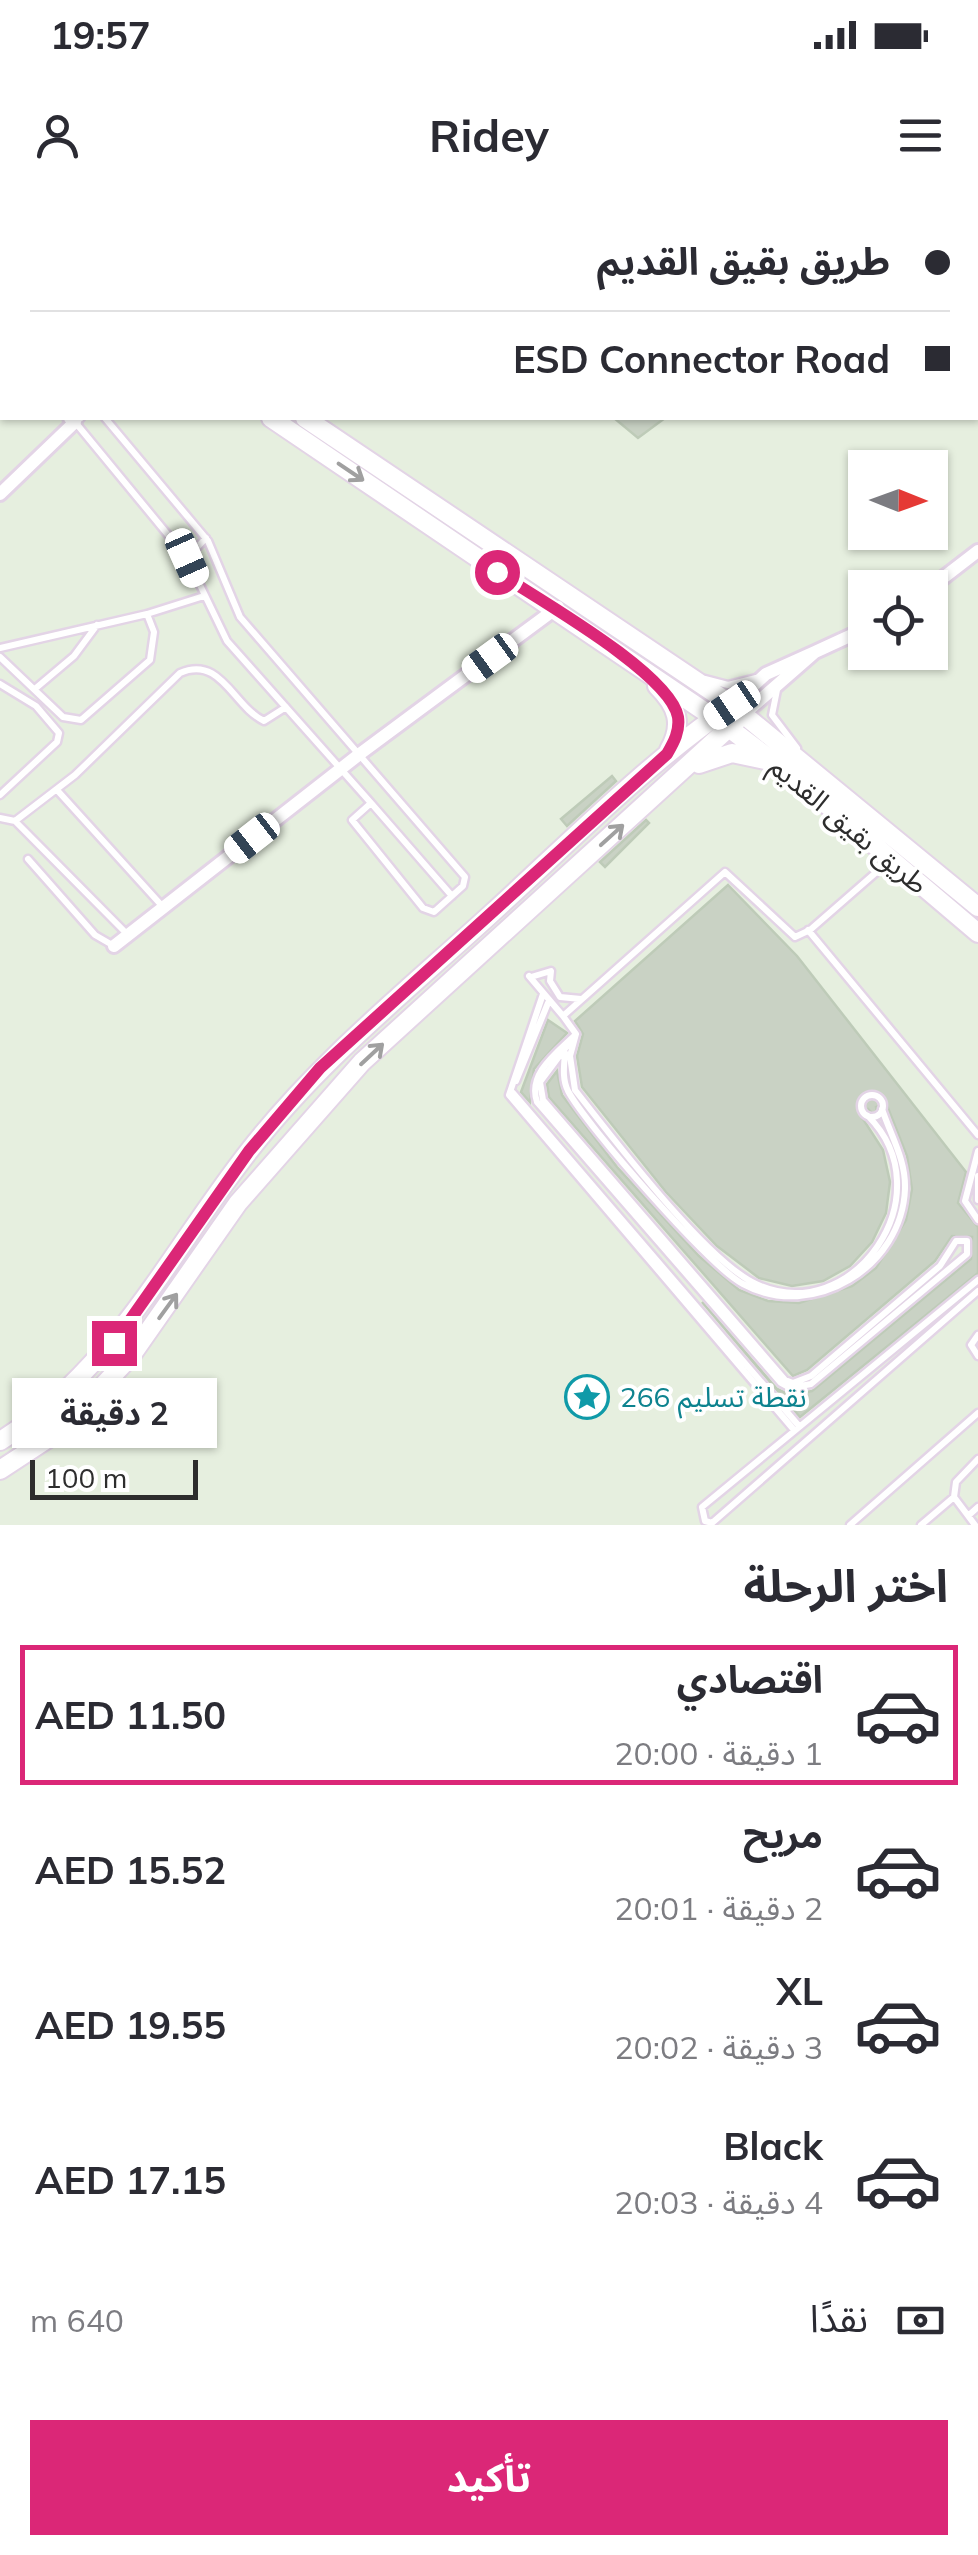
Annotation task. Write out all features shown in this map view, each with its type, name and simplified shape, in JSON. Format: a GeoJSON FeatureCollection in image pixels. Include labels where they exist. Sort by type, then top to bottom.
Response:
{"type":"FeatureCollection","features":[{"type":"Feature","properties":{"kind":"main road","name":"طريق بقيق القديم"},"geometry":{"type":"LineString","coordinates":[[273,420],[721,723],[782,768],[978,933]]}},
{"type":"Feature","properties":{"kind":"main road","name":"طريق بقيق القديم"},"geometry":{"type":"LineString","coordinates":[[308,420],[738,710],[814,768],[978,907]]}},
{"type":"Feature","properties":{"kind":"main road"},"geometry":{"type":"LineString","coordinates":[[628,657],[674,706],[678,726],[667,754]]}},
{"type":"Feature","properties":{"kind":"main road"},"geometry":{"type":"LineString","coordinates":[[0,1441],[71,1388],[114,1343],[249,1151],[320,1068],[667,754],[738,710]]}},
{"type":"Feature","properties":{"kind":"main road"},"geometry":{"type":"LineString","coordinates":[[0,1470],[60,1430],[131,1356],[238,1202],[362,1062],[666,786],[721,723]]}},
{"type":"Feature","properties":{"kind":"main road"},"geometry":{"type":"LineString","coordinates":[[666,786],[708,758],[732,753],[782,768]]}},
{"type":"Feature","properties":{"kind":"main road"},"geometry":{"type":"LineString","coordinates":[[488,917],[503,934]]}},
{"type":"Feature","properties":{"kind":"street"},"geometry":{"type":"LineString","coordinates":[[0,494],[75,420]]}},
{"type":"Feature","properties":{"kind":"street"},"geometry":{"type":"LineString","coordinates":[[948,574],[978,551]]}},
{"type":"Feature","properties":{"kind":"street"},"geometry":{"type":"LineString","coordinates":[[114,946],[341,768],[555,612],[569,594]]}},
{"type":"Feature","properties":{"kind":"street"},"geometry":{"type":"LineString","coordinates":[[738,710],[766,674],[848,637]]}},
{"type":"Feature","properties":{"kind":"street"},"geometry":{"type":"LineString","coordinates":[[738,710],[781,682],[815,652]]}},
{"type":"Feature","properties":{"kind":"lane"},"geometry":{"type":"LineString","coordinates":[[77,420],[187,558],[227,641],[452,896]]}},
{"type":"Feature","properties":{"kind":"lane"},"geometry":{"type":"LineString","coordinates":[[108,420],[206,538],[240,617],[465,878],[463,886],[434,912],[424,908],[352,820],[371,803]]}},
{"type":"Feature","properties":{"kind":"lane"},"geometry":{"type":"LineString","coordinates":[[187,558],[206,538]]}},
{"type":"Feature","properties":{"kind":"lane"},"geometry":{"type":"LineString","coordinates":[[0,648],[147,614],[204,596]]}},
{"type":"Feature","properties":{"kind":"lane"},"geometry":{"type":"LineString","coordinates":[[0,657],[69,721],[86,717],[150,660],[154,632],[147,614]]}},
{"type":"Feature","properties":{"kind":"lane"},"geometry":{"type":"LineString","coordinates":[[36,688],[74,656],[96,625]]}},
{"type":"Feature","properties":{"kind":"lane"},"geometry":{"type":"LineString","coordinates":[[16,820],[56,790],[180,672],[192,668],[213,672],[264,721],[286,706]]}},
{"type":"Feature","properties":{"kind":"lane"},"geometry":{"type":"LineString","coordinates":[[686,674],[728,684],[766,674]]}},
{"type":"Feature","properties":{"kind":"lane"},"geometry":{"type":"LineString","coordinates":[[781,682],[772,700],[772,715],[814,768]]}},
{"type":"Feature","properties":{"kind":"lane"},"geometry":{"type":"LineString","coordinates":[[0,684],[36,706],[59,733],[58,742],[0,795]]}},
{"type":"Feature","properties":{"kind":"lane"},"geometry":{"type":"LineString","coordinates":[[56,790],[162,907]]}},
{"type":"Feature","properties":{"kind":"lane"},"geometry":{"type":"LineString","coordinates":[[0,818],[16,820],[127,934]]}},
{"type":"Feature","properties":{"kind":"lane"},"geometry":{"type":"LineString","coordinates":[[563,1016],[725,872],[790,936],[808,930],[875,877],[902,843]]}},
{"type":"Feature","properties":{"kind":"lane"},"geometry":{"type":"LineString","coordinates":[[28,859],[95,935],[114,946]]}},
{"type":"Feature","properties":{"kind":"lane"},"geometry":{"type":"LineString","coordinates":[[808,930],[978,1135]]}},
{"type":"Feature","properties":{"kind":"lane"},"geometry":{"type":"LineString","coordinates":[[576,1034],[529,976],[551,970],[550,981],[560,997],[582,999]]}},
{"type":"Feature","properties":{"kind":"lane"},"geometry":{"type":"LineString","coordinates":[[543,994],[510,1087],[514,1104],[797,1428]]}},
{"type":"Feature","properties":{"kind":"lane"},"geometry":{"type":"LineString","coordinates":[[548,1003],[514,1096],[797,1428]]}},
{"type":"Feature","properties":{"kind":"lane"},"geometry":{"type":"LineString","coordinates":[[576,1034],[540,1082],[543,1100],[785,1380],[793,1383],[810,1376],[940,1266],[956,1241],[967,1241],[968,1254],[811,1384],[790,1388],[781,1383],[537,1102],[534,1082],[538,1074],[576,1034]]}},
{"type":"Feature","properties":{"kind":"lane"},"geometry":{"type":"LineString","coordinates":[[566,1052],[565,1084],[570,1094],[667,1211],[719,1266],[742,1284],[770,1294],[796,1296],[844,1284],[866,1270],[887,1246],[902,1211],[905,1188],[903,1162],[880,1100],[868,1097],[862,1109],[888,1140],[899,1174],[898,1202],[888,1232],[862,1265],[822,1286],[801,1290],[758,1285],[724,1264],[575,1090],[570,1056],[576,1034]]}},
{"type":"Feature","properties":{"kind":"lane"},"geometry":{"type":"LineString","coordinates":[[868,1116],[877,1116],[882,1109]]}},
{"type":"Feature","properties":{"kind":"lane"},"geometry":{"type":"LineString","coordinates":[[978,1151],[965,1201],[978,1220]]}},
{"type":"Feature","properties":{"kind":"lane"},"geometry":{"type":"LineString","coordinates":[[978,1176],[978,1200]]}},
{"type":"Feature","properties":{"kind":"lane"},"geometry":{"type":"LineString","coordinates":[[978,1280],[702,1507],[705,1521],[712,1523],[978,1291]]}},
{"type":"Feature","properties":{"kind":"lane"},"geometry":{"type":"LineString","coordinates":[[978,1336],[971,1345],[978,1356]]}},
{"type":"Feature","properties":{"kind":"lane"},"geometry":{"type":"LineString","coordinates":[[850,1525],[978,1413]]}},
{"type":"Feature","properties":{"kind":"lane"},"geometry":{"type":"LineString","coordinates":[[921,1525],[954,1497],[956,1482],[978,1459]]}},
{"type":"Feature","properties":{"kind":"lane"},"geometry":{"type":"LineString","coordinates":[[954,1497],[975,1525]]}},
{"type":"Feature","properties":{"kind":"lane"},"geometry":{"type":"LineString","coordinates":[[968,1515],[978,1507]]}},
{"type":"Feature","properties":{"kind":"building"},"geometry":{"type":"Polygon","coordinates":[[[616,420],[662,420],[638,438],[616,420]]]}},
{"type":"Feature","properties":{"kind":"building"},"geometry":{"type":"Polygon","coordinates":[[[612,776],[616,781],[567,826],[561,819],[612,776]]]}},
{"type":"Feature","properties":{"kind":"building"},"geometry":{"type":"Polygon","coordinates":[[[646,820],[649,823],[605,867],[600,862],[646,820]]]}},
{"type":"Feature","properties":{"kind":"building"},"geometry":{"type":"Polygon","coordinates":[[[728,885],[797,956],[966,1172],[958,1203],[978,1227],[978,1273],[800,1417],[702,1302],[777,1389],[790,1395],[812,1391],[971,1259],[972,1237],[952,1236],[935,1261],[807,1370],[793,1376],[549,1097],[547,1084],[557,1071],[562,1095],[617,1167],[699,1256],[739,1290],[768,1301],[799,1303],[852,1286],[876,1268],[906,1220],[912,1189],[907,1156],[886,1103],[876,1107],[878,1119],[868,1109],[861,1116],[883,1150],[890,1182],[886,1213],[872,1242],[850,1266],[823,1281],[792,1286],[759,1278],[717,1246],[666,1192],[582,1087],[577,1056],[583,1034],[575,1021],[728,885]]]}},
{"type":"Feature","properties":{"kind":"building"},"geometry":{"type":"Polygon","coordinates":[[[548,1020],[567,1033],[534,1069],[530,1102],[521,1092],[548,1020]]]}},
{"type":"Feature","properties":{"kind":"place","name":"نقطة تسليم 266"},"geometry":{"type":"Point","coordinates":[587,1397]}},
{"type":"Feature","properties":{"kind":"route"},"geometry":{"type":"LineString","coordinates":[[114,1343],[249,1151],[320,1068],[667,754],[676,738],[678,715],[674,706],[628,657],[497,572]]}}]}
